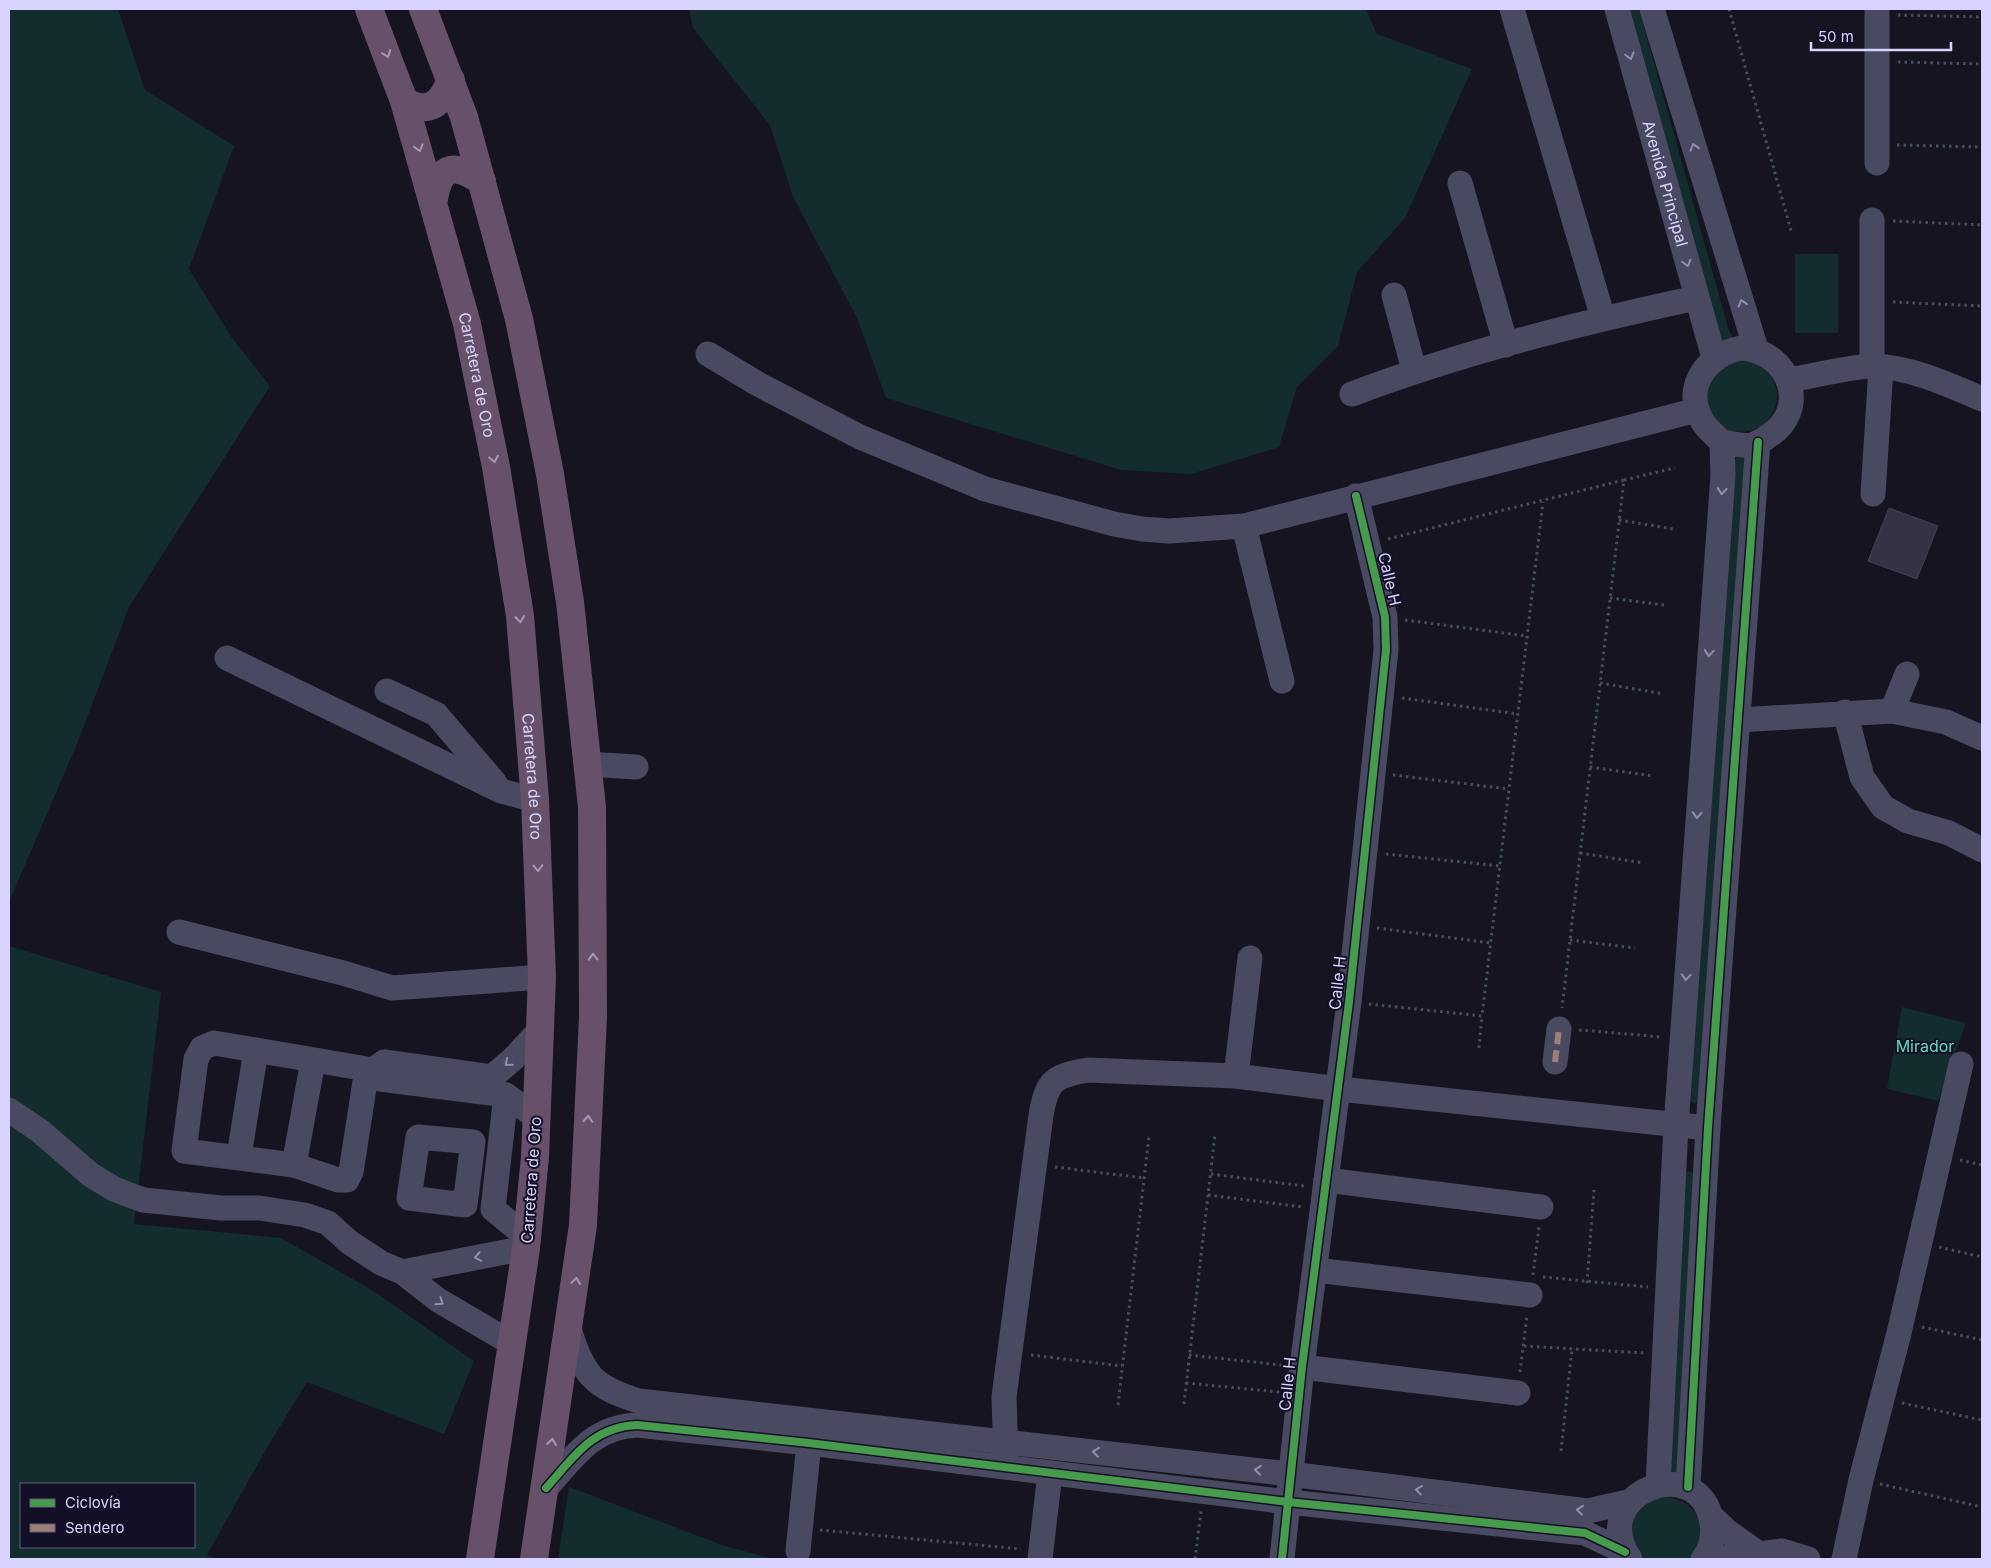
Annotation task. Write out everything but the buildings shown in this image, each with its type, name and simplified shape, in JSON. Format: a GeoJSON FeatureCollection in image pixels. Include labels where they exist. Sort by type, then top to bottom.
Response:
{"type":"FeatureCollection","features":[{"type":"Feature","properties":{"kind":"highway","name":"Carretera de Oro"},"geometry":{"type":"LineString","coordinates":[[369,9],[404,101],[434,199],[467,324],[496,467],[520,616],[535,800],[542,977],[535,1156],[527,1243],[480,1559]]}},
{"type":"Feature","properties":{"kind":"highway"},"geometry":{"type":"LineString","coordinates":[[423,9],[464,117],[519,319],[550,474],[570,602],[592,807],[593,1017],[583,1225],[546,1488],[534,1559]]}},
{"type":"Feature","properties":{"kind":"highway"},"geometry":{"type":"LineString","coordinates":[[404,101],[423,107],[434,106],[445,94],[451,80]]}},
{"type":"Feature","properties":{"kind":"highway"},"geometry":{"type":"LineString","coordinates":[[434,199],[436,184],[441,177],[451,170],[465,170],[482,181]]}},
{"type":"Feature","properties":{"kind":"street"},"geometry":{"type":"LineString","coordinates":[[1512,9],[1603,318]]}},
{"type":"Feature","properties":{"kind":"street","name":"Avenida Principal"},"geometry":{"type":"LineString","coordinates":[[1617,9],[1714,358]]}},
{"type":"Feature","properties":{"kind":"street"},"geometry":{"type":"LineString","coordinates":[[1652,9],[1756,349]]}},
{"type":"Feature","properties":{"kind":"street"},"geometry":{"type":"LineString","coordinates":[[1877,12],[1877,154]]}},
{"type":"Feature","properties":{"kind":"street"},"geometry":{"type":"LineString","coordinates":[[1460,183],[1506,345]]}},
{"type":"Feature","properties":{"kind":"street"},"geometry":{"type":"LineString","coordinates":[[1872,220],[1872,301],[1877,367],[1873,494]]}},
{"type":"Feature","properties":{"kind":"street"},"geometry":{"type":"LineString","coordinates":[[1394,295],[1414,370]]}},
{"type":"Feature","properties":{"kind":"street"},"geometry":{"type":"LineString","coordinates":[[1352,394],[1414,370],[1603,318],[1696,298]]}},
{"type":"Feature","properties":{"kind":"street"},"geometry":{"type":"LineString","coordinates":[[1756,349],[1775,360],[1789,380],[1791,403],[1788,414],[1774,433],[1754,445],[1722,442],[1710,432],[1697,410],[1697,386],[1701,375],[1714,358],[1728,351],[1756,349]]}},
{"type":"Feature","properties":{"kind":"street"},"geometry":{"type":"LineString","coordinates":[[708,354],[758,384],[860,437],[986,489],[1114,524],[1169,531],[1244,526],[1697,410]]}},
{"type":"Feature","properties":{"kind":"street"},"geometry":{"type":"LineString","coordinates":[[1789,380],[1877,367],[1910,372],[1952,386],[1982,399]]}},
{"type":"Feature","properties":{"kind":"street"},"geometry":{"type":"LineString","coordinates":[[1658,1485],[1676,1126],[1723,475],[1722,442]]}},
{"type":"Feature","properties":{"kind":"street"},"geometry":{"type":"LineString","coordinates":[[1688,1487],[1708,1128],[1758,442]]}},
{"type":"Feature","properties":{"kind":"street","name":"Calle H"},"geometry":{"type":"LineString","coordinates":[[1282,1559],[1302,1367],[1339,1089],[1358,925],[1386,650],[1385,617],[1356,496]]}},
{"type":"Feature","properties":{"kind":"street"},"geometry":{"type":"LineString","coordinates":[[1244,526],[1282,681]]}},
{"type":"Feature","properties":{"kind":"street"},"geometry":{"type":"LineString","coordinates":[[227,658],[501,791],[535,800]]}},
{"type":"Feature","properties":{"kind":"street"},"geometry":{"type":"LineString","coordinates":[[1892,711],[1907,674]]}},
{"type":"Feature","properties":{"kind":"street"},"geometry":{"type":"LineString","coordinates":[[387,691],[436,714],[501,791]]}},
{"type":"Feature","properties":{"kind":"street"},"geometry":{"type":"LineString","coordinates":[[1738,720],[1845,712],[1892,711],[1946,722],[1982,738]]}},
{"type":"Feature","properties":{"kind":"street"},"geometry":{"type":"LineString","coordinates":[[1845,712],[1862,777],[1884,807],[1908,821],[1949,833],[1982,850]]}},
{"type":"Feature","properties":{"kind":"street"},"geometry":{"type":"LineString","coordinates":[[586,764],[636,767]]}},
{"type":"Feature","properties":{"kind":"street"},"geometry":{"type":"LineString","coordinates":[[179,932],[343,973],[392,988],[542,977]]}},
{"type":"Feature","properties":{"kind":"street"},"geometry":{"type":"LineString","coordinates":[[1236,1076],[1250,958]]}},
{"type":"Feature","properties":{"kind":"street"},"geometry":{"type":"LineString","coordinates":[[1555,1062],[1559,1029]]}},
{"type":"Feature","properties":{"kind":"street"},"geometry":{"type":"LineString","coordinates":[[376,1070],[492,1077],[513,1060],[540,1030]]}},
{"type":"Feature","properties":{"kind":"street"},"geometry":{"type":"LineString","coordinates":[[376,1070],[351,1172],[347,1180],[338,1180],[294,1165],[239,1156],[176,1149],[184,1130],[196,1059],[202,1048],[214,1042],[313,1061],[376,1070],[506,1095],[536,1117]]}},
{"type":"Feature","properties":{"kind":"street"},"geometry":{"type":"LineString","coordinates":[[239,1156],[256,1050]]}},
{"type":"Feature","properties":{"kind":"street"},"geometry":{"type":"LineString","coordinates":[[294,1165],[313,1061]]}},
{"type":"Feature","properties":{"kind":"street"},"geometry":{"type":"LineString","coordinates":[[1844,1559],[1861,1480],[1901,1323],[1961,1064]]}},
{"type":"Feature","properties":{"kind":"street"},"geometry":{"type":"LineString","coordinates":[[1005,1468],[1007,1443],[1004,1397],[1009,1352],[1045,1093],[1053,1080],[1067,1074],[1088,1070],[1236,1076],[1339,1089],[1708,1128]]}},
{"type":"Feature","properties":{"kind":"street"},"geometry":{"type":"LineString","coordinates":[[493,1209],[506,1095]]}},
{"type":"Feature","properties":{"kind":"street"},"geometry":{"type":"LineString","coordinates":[[9,1110],[40,1131],[91,1175],[114,1189],[143,1200],[221,1208],[259,1208],[305,1215],[328,1224],[349,1242],[381,1263],[402,1272],[438,1300],[512,1344]]}},
{"type":"Feature","properties":{"kind":"street"},"geometry":{"type":"LineString","coordinates":[[527,1243],[493,1209],[409,1198],[418,1136],[473,1142],[535,1156]]}},
{"type":"Feature","properties":{"kind":"street"},"geometry":{"type":"LineString","coordinates":[[465,1205],[473,1142]]}},
{"type":"Feature","properties":{"kind":"street"},"geometry":{"type":"LineString","coordinates":[[1324,1193],[1542,1208]]}},
{"type":"Feature","properties":{"kind":"street"},"geometry":{"type":"LineString","coordinates":[[402,1272],[527,1243]]}},
{"type":"Feature","properties":{"kind":"street"},"geometry":{"type":"LineString","coordinates":[[1315,1270],[1531,1285]]}},
{"type":"Feature","properties":{"kind":"street"},"geometry":{"type":"LineString","coordinates":[[569,1329],[578,1357],[592,1380],[614,1394],[639,1402],[1290,1474],[1588,1511],[1628,1502],[1642,1491],[1658,1485],[1688,1487],[1705,1504],[1711,1516],[1712,1543],[1703,1559]]}},
{"type":"Feature","properties":{"kind":"street"},"geometry":{"type":"LineString","coordinates":[[1302,1367],[1518,1393]]}},
{"type":"Feature","properties":{"kind":"street"},"geometry":{"type":"LineString","coordinates":[[546,1488],[588,1440],[621,1426],[637,1425],[809,1443],[1050,1474],[1203,1490],[1288,1502],[1585,1533],[1628,1556]]}},
{"type":"Feature","properties":{"kind":"street"},"geometry":{"type":"LineString","coordinates":[[799,1540],[809,1443]]}},
{"type":"Feature","properties":{"kind":"street"},"geometry":{"type":"LineString","coordinates":[[1041,1555],[1050,1474]]}},
{"type":"Feature","properties":{"kind":"street"},"geometry":{"type":"LineString","coordinates":[[1628,1502],[1621,1523],[1620,1538],[1628,1556]]}},
{"type":"Feature","properties":{"kind":"street"},"geometry":{"type":"LineString","coordinates":[[1711,1516],[1728,1532],[1774,1555]]}},
{"type":"Feature","properties":{"kind":"street"},"geometry":{"type":"LineString","coordinates":[[1715,1559],[1774,1555],[1808,1559]]}},
{"type":"Feature","properties":{"kind":"path"},"geometry":{"type":"LineString","coordinates":[[1729,9],[1792,234]]}},
{"type":"Feature","properties":{"kind":"path"},"geometry":{"type":"LineString","coordinates":[[1877,12],[1982,17]]}},
{"type":"Feature","properties":{"kind":"path"},"geometry":{"type":"LineString","coordinates":[[1877,61],[1982,64]]}},
{"type":"Feature","properties":{"kind":"path"},"geometry":{"type":"LineString","coordinates":[[1877,154],[1982,147]]}},
{"type":"Feature","properties":{"kind":"path"},"geometry":{"type":"LineString","coordinates":[[1872,220],[1982,224]]}},
{"type":"Feature","properties":{"kind":"path"},"geometry":{"type":"LineString","coordinates":[[1872,301],[1982,306]]}},
{"type":"Feature","properties":{"kind":"path"},"geometry":{"type":"LineString","coordinates":[[1368,543],[1543,502],[1675,468]]}},
{"type":"Feature","properties":{"kind":"path"},"geometry":{"type":"LineString","coordinates":[[1624,480],[1559,1029],[1682,1038]]}},
{"type":"Feature","properties":{"kind":"path"},"geometry":{"type":"LineString","coordinates":[[1478,1048],[1543,502]]}},
{"type":"Feature","properties":{"kind":"path"},"geometry":{"type":"LineString","coordinates":[[1619,520],[1673,530]]}},
{"type":"Feature","properties":{"kind":"path"},"geometry":{"type":"LineString","coordinates":[[1610,598],[1664,605]]}},
{"type":"Feature","properties":{"kind":"path"},"geometry":{"type":"LineString","coordinates":[[1385,617],[1527,636]]}},
{"type":"Feature","properties":{"kind":"path"},"geometry":{"type":"LineString","coordinates":[[1600,683],[1664,694]]}},
{"type":"Feature","properties":{"kind":"path"},"geometry":{"type":"LineString","coordinates":[[1381,695],[1518,714]]}},
{"type":"Feature","properties":{"kind":"path"},"geometry":{"type":"LineString","coordinates":[[1590,767],[1653,776]]}},
{"type":"Feature","properties":{"kind":"path"},"geometry":{"type":"LineString","coordinates":[[1374,772],[1509,789]]}},
{"type":"Feature","properties":{"kind":"path"},"geometry":{"type":"LineString","coordinates":[[1366,852],[1500,866]]}},
{"type":"Feature","properties":{"kind":"path"},"geometry":{"type":"LineString","coordinates":[[1580,853],[1644,863]]}},
{"type":"Feature","properties":{"kind":"path"},"geometry":{"type":"LineString","coordinates":[[1358,925],[1491,943]]}},
{"type":"Feature","properties":{"kind":"path"},"geometry":{"type":"LineString","coordinates":[[1570,940],[1636,948]]}},
{"type":"Feature","properties":{"kind":"path"},"geometry":{"type":"LineString","coordinates":[[1349,1002],[1482,1016]]}},
{"type":"Feature","properties":{"kind":"path"},"geometry":{"type":"LineString","coordinates":[[1184,1404],[1215,1134]]}},
{"type":"Feature","properties":{"kind":"path"},"geometry":{"type":"LineString","coordinates":[[1118,1404],[1149,1136]]}},
{"type":"Feature","properties":{"kind":"path"},"geometry":{"type":"LineString","coordinates":[[1034,1164],[1144,1178]]}},
{"type":"Feature","properties":{"kind":"path"},"geometry":{"type":"LineString","coordinates":[[1211,1174],[1324,1193]]}},
{"type":"Feature","properties":{"kind":"path"},"geometry":{"type":"LineString","coordinates":[[1588,1283],[1594,1190]]}},
{"type":"Feature","properties":{"kind":"path"},"geometry":{"type":"LineString","coordinates":[[1208,1196],[1324,1193]]}},
{"type":"Feature","properties":{"kind":"path"},"geometry":{"type":"LineString","coordinates":[[1919,1243],[1982,1257]]}},
{"type":"Feature","properties":{"kind":"path"},"geometry":{"type":"LineString","coordinates":[[1531,1285],[1588,1283],[1669,1289]]}},
{"type":"Feature","properties":{"kind":"path"},"geometry":{"type":"LineString","coordinates":[[1901,1323],[1982,1340]]}},
{"type":"Feature","properties":{"kind":"path"},"geometry":{"type":"LineString","coordinates":[[1524,1346],[1665,1355]]}},
{"type":"Feature","properties":{"kind":"path"},"geometry":{"type":"LineString","coordinates":[[1562,1451],[1572,1349]]}},
{"type":"Feature","properties":{"kind":"path"},"geometry":{"type":"LineString","coordinates":[[1009,1352],[1122,1366]]}},
{"type":"Feature","properties":{"kind":"path"},"geometry":{"type":"LineString","coordinates":[[1189,1355],[1302,1367]]}},
{"type":"Feature","properties":{"kind":"path"},"geometry":{"type":"LineString","coordinates":[[1186,1383],[1300,1394]]}},
{"type":"Feature","properties":{"kind":"path"},"geometry":{"type":"LineString","coordinates":[[1882,1399],[1982,1420]]}},
{"type":"Feature","properties":{"kind":"path"},"geometry":{"type":"LineString","coordinates":[[1861,1480],[1982,1507]]}},
{"type":"Feature","properties":{"kind":"path"},"geometry":{"type":"LineString","coordinates":[[1195,1559],[1203,1490]]}},
{"type":"Feature","properties":{"kind":"path"},"geometry":{"type":"LineString","coordinates":[[799,1540],[1041,1555]]}},
{"type":"Feature","properties":{"kind":"green space"},"geometry":{"type":"Polygon","coordinates":[[[9,9],[118,9],[145,90],[234,146],[189,269],[232,338],[270,386],[129,607],[77,744],[9,902],[9,9]]]}},
{"type":"Feature","properties":{"kind":"green space"},"geometry":{"type":"Polygon","coordinates":[[[689,9],[1366,9],[1377,34],[1472,69],[1405,218],[1357,272],[1338,346],[1297,387],[1279,447],[1191,474],[1121,470],[886,398],[857,318],[793,197],[770,125],[693,28],[689,9]]]}},
{"type":"Feature","properties":{"kind":"green space"},"geometry":{"type":"Polygon","coordinates":[[[1626,9],[1639,9],[1729,331],[1735,341],[1720,347],[1626,9]]]}},
{"type":"Feature","properties":{"kind":"green space"},"geometry":{"type":"Polygon","coordinates":[[[1795,254],[1838,254],[1838,333],[1795,333],[1795,254]]]}},
{"type":"Feature","properties":{"kind":"green space"},"geometry":{"type":"Polygon","coordinates":[[[1741,360],[1755,363],[1767,370],[1774,382],[1777,396],[1774,410],[1767,422],[1755,429],[1741,432],[1727,429],[1715,422],[1708,410],[1705,396],[1708,382],[1715,370],[1727,363],[1741,360]]]}},
{"type":"Feature","properties":{"kind":"green space"},"geometry":{"type":"Polygon","coordinates":[[[1739,457],[1746,460],[1698,1102],[1695,1104],[1690,1100],[1735,458],[1739,457]]]}},
{"type":"Feature","properties":{"kind":"green space"},"geometry":{"type":"Polygon","coordinates":[[[9,946],[161,992],[134,1224],[281,1238],[372,1290],[474,1361],[444,1434],[307,1382],[268,1446],[207,1555],[217,1559],[9,1559],[9,946]]]}},
{"type":"Feature","properties":{"kind":"green space","name":"Mirador"},"geometry":{"type":"Polygon","coordinates":[[[1902,1007],[1966,1023],[1938,1101],[1887,1089],[1902,1007]]]}},
{"type":"Feature","properties":{"kind":"green space"},"geometry":{"type":"Polygon","coordinates":[[[1686,1172],[1693,1173],[1680,1476],[1667,1479],[1686,1172]]]}},
{"type":"Feature","properties":{"kind":"green space"},"geometry":{"type":"Polygon","coordinates":[[[569,1487],[725,1546],[773,1559],[558,1559],[569,1487]]]}},
{"type":"Feature","properties":{"kind":"green space"},"geometry":{"type":"Polygon","coordinates":[[[1666,1497],[1681,1501],[1693,1509],[1700,1521],[1702,1540],[1692,1559],[1641,1559],[1630,1540],[1635,1515],[1643,1505],[1654,1499],[1666,1497]]]}},
{"type":"Feature","properties":{"kind":"marked path"},"geometry":{"type":"LineString","coordinates":[[1555,1062],[1559,1029]]}},
{"type":"Feature","properties":{"kind":"cycle path"},"geometry":{"type":"LineString","coordinates":[[1688,1487],[1708,1128],[1758,442]]}},
{"type":"Feature","properties":{"kind":"cycle path"},"geometry":{"type":"LineString","coordinates":[[1282,1559],[1302,1367],[1349,1002],[1386,650],[1385,617],[1356,496]]}},
{"type":"Feature","properties":{"kind":"cycle path"},"geometry":{"type":"LineString","coordinates":[[546,1488],[575,1455],[596,1438],[608,1431],[637,1425],[809,1443],[1288,1502],[1585,1533],[1625,1552]]}}]}
